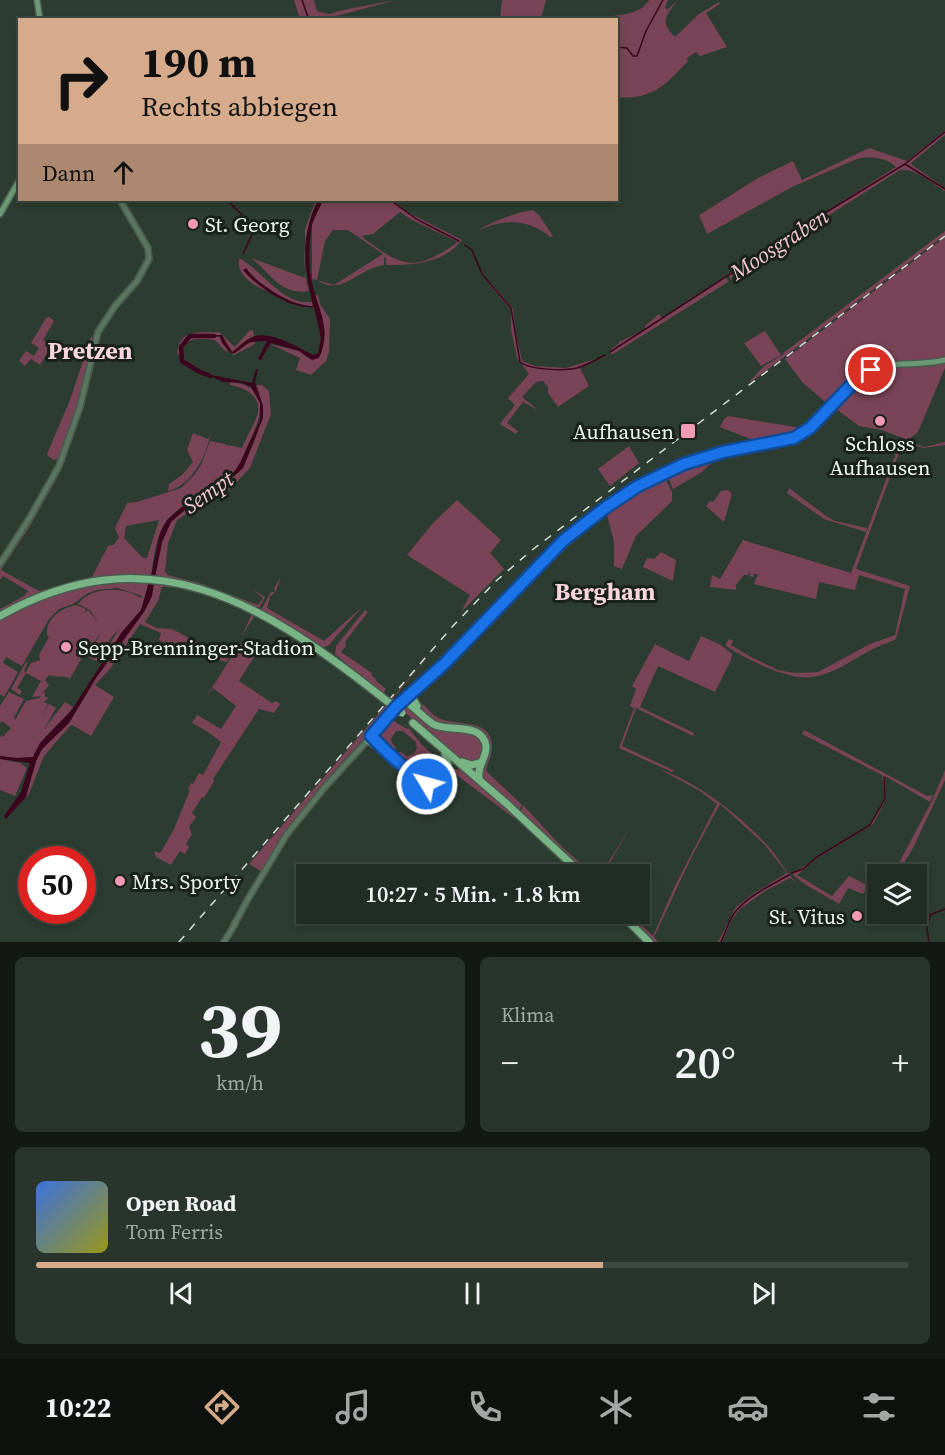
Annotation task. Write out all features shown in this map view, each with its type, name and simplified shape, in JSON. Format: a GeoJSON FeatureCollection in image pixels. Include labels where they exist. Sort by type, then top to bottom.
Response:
{"type":"FeatureCollection","features":[{"type":"Feature","properties":{"kind":"main road"},"geometry":{"type":"LineString","coordinates":[[37,0],[40,18]]}},
{"type":"Feature","properties":{"kind":"main road"},"geometry":{"type":"LineString","coordinates":[[0,214],[18,182]]}},
{"type":"Feature","properties":{"kind":"main road"},"geometry":{"type":"LineString","coordinates":[[384,750],[365,743],[407,697],[460,647],[564,540],[605,508],[638,486],[684,464],[748,446],[787,440],[802,434],[867,371],[888,365],[945,360]]}},
{"type":"Feature","properties":{"kind":"main road"},"geometry":{"type":"LineString","coordinates":[[0,618],[26,604],[74,586],[104,580],[129,579],[168,582],[209,591],[254,609],[319,649],[402,713],[442,750],[464,765],[571,864]]}},
{"type":"Feature","properties":{"kind":"main road"},"geometry":{"type":"LineString","coordinates":[[407,697],[429,721],[440,727],[469,729],[479,734],[486,748],[478,771],[479,777]]}},
{"type":"Feature","properties":{"kind":"main road"},"geometry":{"type":"LineString","coordinates":[[413,723],[479,777],[507,804]]}},
{"type":"Feature","properties":{"kind":"main road"},"geometry":{"type":"LineString","coordinates":[[371,736],[384,750],[418,776],[433,782]]}},
{"type":"Feature","properties":{"kind":"main road"},"geometry":{"type":"LineString","coordinates":[[433,782],[448,764],[448,758],[442,750]]}},
{"type":"Feature","properties":{"kind":"main road"},"geometry":{"type":"LineString","coordinates":[[433,782],[453,768],[482,762]]}},
{"type":"Feature","properties":{"kind":"main road"},"geometry":{"type":"LineString","coordinates":[[631,924],[649,942]]}},
{"type":"Feature","properties":{"kind":"street"},"geometry":{"type":"LineString","coordinates":[[0,564],[58,468],[80,407],[98,332],[111,312],[137,281],[149,259],[148,248],[121,201]]}},
{"type":"Feature","properties":{"kind":"street"},"geometry":{"type":"LineString","coordinates":[[224,942],[287,834],[365,743]]}},
{"type":"Feature","properties":{"kind":"shaded area"},"geometry":{"type":"Polygon","coordinates":[[[294,0],[314,0],[317,11],[329,14],[396,0],[331,18],[299,18],[294,0]]]}},
{"type":"Feature","properties":{"kind":"shaded area"},"geometry":{"type":"Polygon","coordinates":[[[502,0],[546,0],[541,18],[500,18],[502,0]]]}},
{"type":"Feature","properties":{"kind":"shaded area"},"geometry":{"type":"Polygon","coordinates":[[[649,0],[668,0],[665,7],[667,10],[678,0],[666,18],[667,27],[675,37],[699,14],[719,2],[720,4],[706,13],[727,47],[700,56],[696,52],[687,58],[688,61],[665,84],[649,93],[640,96],[618,97],[618,18],[603,18],[633,12],[649,0]]]}},
{"type":"Feature","properties":{"kind":"shaded area"},"geometry":{"type":"Polygon","coordinates":[[[945,131],[945,135],[911,163],[945,188],[945,191],[918,173],[900,170],[732,277],[731,280],[728,274],[896,167],[878,158],[857,159],[792,187],[707,234],[699,215],[758,178],[793,161],[802,180],[869,148],[907,161],[945,131]]]}},
{"type":"Feature","properties":{"kind":"shaded area"},"geometry":{"type":"Polygon","coordinates":[[[316,201],[318,201],[310,221],[305,248],[305,229],[316,201]]]}},
{"type":"Feature","properties":{"kind":"shaded area"},"geometry":{"type":"Polygon","coordinates":[[[318,201],[323,201],[312,225],[309,255],[312,284],[324,325],[323,346],[319,358],[312,360],[299,351],[271,343],[261,360],[258,359],[267,341],[250,342],[235,353],[231,353],[220,337],[210,335],[222,335],[232,352],[249,339],[262,335],[285,341],[313,355],[318,353],[321,338],[314,307],[295,305],[275,296],[243,270],[246,268],[276,294],[296,303],[313,306],[307,278],[305,252],[312,214],[318,201]]]}},
{"type":"Feature","properties":{"kind":"shaded area"},"geometry":{"type":"Polygon","coordinates":[[[323,201],[393,201],[409,213],[462,240],[446,254],[427,262],[386,265],[386,258],[384,258],[384,265],[374,267],[342,284],[334,285],[383,254],[348,230],[333,230],[325,241],[317,280],[312,279],[312,224],[323,201]],[[400,212],[373,234],[361,236],[375,247],[399,260],[409,263],[430,259],[458,242],[400,212]]]}},
{"type":"Feature","properties":{"kind":"shaded area"},"geometry":{"type":"Polygon","coordinates":[[[533,210],[553,236],[550,237],[533,226],[515,222],[496,224],[477,231],[504,218],[533,210]]]}},
{"type":"Feature","properties":{"kind":"shaded area"},"geometry":{"type":"Polygon","coordinates":[[[945,231],[945,235],[750,381],[764,366],[784,354],[782,354],[945,231]]]}},
{"type":"Feature","properties":{"kind":"shaded area"},"geometry":{"type":"Polygon","coordinates":[[[945,237],[945,359],[867,370],[830,406],[803,383],[785,359],[945,237]]]}},
{"type":"Feature","properties":{"kind":"shaded area"},"geometry":{"type":"Polygon","coordinates":[[[239,258],[282,293],[301,302],[312,302],[313,306],[296,303],[277,294],[259,283],[247,270],[248,276],[266,291],[256,286],[246,279],[240,269],[239,258]]]}},
{"type":"Feature","properties":{"kind":"shaded area"},"geometry":{"type":"Polygon","coordinates":[[[251,258],[305,278],[305,270],[309,291],[299,292],[283,287],[251,258]]]}},
{"type":"Feature","properties":{"kind":"shaded area"},"geometry":{"type":"Polygon","coordinates":[[[726,276],[728,282],[613,354],[610,353],[619,342],[644,330],[645,326],[659,314],[662,318],[726,276]]]}},
{"type":"Feature","properties":{"kind":"shaded area"},"geometry":{"type":"Polygon","coordinates":[[[492,284],[513,309],[522,361],[535,366],[566,368],[606,356],[580,368],[589,386],[558,407],[543,381],[536,382],[522,397],[538,410],[523,402],[507,423],[518,431],[516,434],[500,424],[515,405],[508,398],[529,374],[517,358],[511,329],[511,310],[490,285],[492,284]]]}},
{"type":"Feature","properties":{"kind":"shaded area"},"geometry":{"type":"Polygon","coordinates":[[[315,295],[318,295],[320,304],[330,319],[329,352],[326,361],[311,375],[296,370],[300,358],[270,344],[299,351],[307,357],[321,354],[325,332],[315,295]]]}},
{"type":"Feature","properties":{"kind":"shaded area"},"geometry":{"type":"Polygon","coordinates":[[[49,317],[54,321],[43,340],[52,345],[40,365],[31,359],[25,366],[19,361],[26,351],[34,356],[39,348],[31,343],[46,318],[49,317]]]}},
{"type":"Feature","properties":{"kind":"shaded area"},"geometry":{"type":"Polygon","coordinates":[[[253,330],[254,336],[233,352],[229,350],[222,335],[211,336],[220,337],[228,352],[215,340],[204,339],[189,341],[183,349],[183,356],[177,354],[186,336],[198,333],[219,332],[235,347],[249,331],[253,330]]]}},
{"type":"Feature","properties":{"kind":"shaded area"},"geometry":{"type":"Polygon","coordinates":[[[765,331],[781,355],[761,366],[744,343],[765,331]]]}},
{"type":"Feature","properties":{"kind":"shaded area"},"geometry":{"type":"Polygon","coordinates":[[[91,337],[94,339],[82,397],[59,458],[54,460],[47,454],[70,400],[91,337]]]}},
{"type":"Feature","properties":{"kind":"shaded area"},"geometry":{"type":"Polygon","coordinates":[[[255,341],[255,344],[234,355],[228,352],[233,354],[246,344],[255,341]]]}},
{"type":"Feature","properties":{"kind":"shaded area"},"geometry":{"type":"Polygon","coordinates":[[[945,363],[945,368],[918,432],[908,440],[882,430],[859,426],[832,406],[857,380],[876,370],[945,363]]]}},
{"type":"Feature","properties":{"kind":"shaded area"},"geometry":{"type":"Polygon","coordinates":[[[256,369],[258,370],[255,382],[263,406],[263,418],[243,468],[212,496],[186,509],[171,522],[162,542],[155,577],[151,576],[160,533],[167,520],[182,507],[210,492],[234,472],[260,420],[260,403],[251,387],[242,383],[223,382],[206,374],[252,383],[256,369]]]}},
{"type":"Feature","properties":{"kind":"shaded area"},"geometry":{"type":"Polygon","coordinates":[[[230,382],[244,385],[259,397],[259,416],[252,437],[234,472],[212,491],[180,508],[166,522],[156,544],[151,576],[94,580],[0,614],[0,609],[24,596],[28,591],[3,576],[0,580],[0,567],[55,477],[57,478],[30,526],[1,570],[39,591],[92,577],[108,546],[113,545],[119,538],[115,528],[127,503],[181,488],[201,465],[210,441],[242,448],[257,415],[258,406],[250,393],[230,385],[230,382]],[[159,520],[126,526],[124,538],[143,558],[147,558],[159,520]]]}},
{"type":"Feature","properties":{"kind":"shaded area"},"geometry":{"type":"Polygon","coordinates":[[[256,385],[262,385],[269,391],[271,414],[250,468],[226,493],[177,520],[168,543],[165,572],[168,575],[199,583],[258,605],[263,598],[252,589],[265,597],[259,608],[209,589],[155,577],[162,542],[171,522],[186,509],[212,496],[243,468],[256,437],[263,406],[256,385]]]}},
{"type":"Feature","properties":{"kind":"shaded area"},"geometry":{"type":"Polygon","coordinates":[[[728,416],[807,429],[791,438],[758,442],[720,427],[728,416]]]}},
{"type":"Feature","properties":{"kind":"shaded area"},"geometry":{"type":"Polygon","coordinates":[[[193,433],[208,439],[210,436],[205,453],[191,477],[168,491],[169,484],[182,475],[193,462],[187,450],[193,433]]]}},
{"type":"Feature","properties":{"kind":"shaded area"},"geometry":{"type":"Polygon","coordinates":[[[901,440],[925,447],[945,442],[945,445],[924,448],[903,442],[856,569],[910,586],[896,639],[837,669],[812,677],[792,676],[780,672],[756,663],[726,646],[729,639],[733,641],[731,645],[778,670],[795,673],[818,672],[870,644],[895,635],[905,589],[859,575],[855,590],[819,582],[816,599],[754,584],[758,574],[754,574],[753,577],[750,576],[750,572],[744,575],[736,585],[736,590],[710,587],[712,575],[720,579],[743,540],[851,573],[901,440]]]}},
{"type":"Feature","properties":{"kind":"shaded area"},"geometry":{"type":"Polygon","coordinates":[[[629,446],[639,463],[610,486],[598,469],[629,446]]]}},
{"type":"Feature","properties":{"kind":"shaded area"},"geometry":{"type":"Polygon","coordinates":[[[721,454],[702,472],[673,489],[668,477],[680,470],[674,472],[704,458],[721,454]]]}},
{"type":"Feature","properties":{"kind":"shaded area"},"geometry":{"type":"Polygon","coordinates":[[[661,479],[666,480],[672,492],[672,501],[636,536],[622,569],[614,566],[614,542],[606,511],[661,479]]]}},
{"type":"Feature","properties":{"kind":"shaded area"},"geometry":{"type":"Polygon","coordinates":[[[789,488],[826,516],[835,521],[867,528],[866,532],[824,519],[787,493],[789,488]]]}},
{"type":"Feature","properties":{"kind":"shaded area"},"geometry":{"type":"Polygon","coordinates":[[[728,490],[732,494],[724,522],[706,506],[710,501],[713,502],[721,491],[728,490]]]}},
{"type":"Feature","properties":{"kind":"shaded area"},"geometry":{"type":"Polygon","coordinates":[[[457,500],[501,540],[490,553],[504,569],[461,612],[470,595],[407,555],[433,523],[457,500]]]}},
{"type":"Feature","properties":{"kind":"shaded area"},"geometry":{"type":"Polygon","coordinates":[[[661,552],[676,560],[673,581],[643,567],[647,558],[654,559],[661,552]]]}},
{"type":"Feature","properties":{"kind":"shaded area"},"geometry":{"type":"Polygon","coordinates":[[[281,577],[276,591],[274,588],[281,577]]]}},
{"type":"Feature","properties":{"kind":"shaded area"},"geometry":{"type":"Polygon","coordinates":[[[108,582],[149,582],[141,610],[122,632],[101,664],[99,662],[119,629],[111,638],[98,662],[90,658],[90,654],[101,632],[93,644],[90,643],[70,679],[49,675],[45,680],[49,685],[42,694],[45,692],[45,697],[49,698],[44,702],[48,704],[41,717],[49,704],[56,708],[44,729],[65,702],[73,707],[41,743],[33,757],[0,756],[0,737],[3,735],[3,737],[11,728],[2,721],[0,723],[0,706],[9,692],[24,699],[14,717],[15,720],[26,701],[41,696],[32,697],[41,681],[26,673],[17,688],[22,691],[20,695],[11,689],[26,662],[28,662],[24,671],[26,672],[31,663],[40,660],[39,655],[49,637],[47,629],[55,615],[76,605],[86,609],[84,613],[88,610],[98,622],[90,610],[78,604],[84,598],[99,591],[108,590],[126,591],[141,598],[142,596],[118,588],[97,590],[59,609],[49,619],[22,666],[6,657],[3,663],[18,672],[4,697],[0,694],[0,621],[17,610],[55,594],[108,582]]]}},
{"type":"Feature","properties":{"kind":"shaded area"},"geometry":{"type":"Polygon","coordinates":[[[149,582],[154,583],[152,596],[144,612],[96,678],[69,723],[42,749],[36,761],[26,797],[6,819],[4,816],[21,792],[30,763],[0,759],[0,756],[33,757],[40,743],[71,711],[122,632],[141,610],[149,582]]]}},
{"type":"Feature","properties":{"kind":"shaded area"},"geometry":{"type":"Polygon","coordinates":[[[154,583],[202,591],[256,613],[241,638],[252,614],[196,592],[162,587],[158,601],[145,622],[156,628],[172,629],[228,659],[239,639],[229,659],[226,662],[222,661],[187,641],[181,651],[159,640],[161,633],[140,624],[110,669],[95,685],[114,697],[91,736],[70,726],[44,756],[29,794],[25,798],[42,749],[69,723],[96,678],[149,603],[154,583]]]}},
{"type":"Feature","properties":{"kind":"shaded area"},"geometry":{"type":"Polygon","coordinates":[[[271,592],[275,592],[270,597],[267,608],[324,641],[362,607],[328,646],[322,647],[261,610],[271,592]]]}},
{"type":"Feature","properties":{"kind":"shaded area"},"geometry":{"type":"Polygon","coordinates":[[[365,610],[368,612],[347,639],[346,646],[341,652],[372,673],[375,680],[386,689],[383,694],[335,654],[336,646],[365,610]]]}},
{"type":"Feature","properties":{"kind":"shaded area"},"geometry":{"type":"Polygon","coordinates":[[[701,636],[721,645],[732,654],[715,692],[658,666],[640,707],[694,733],[693,736],[636,708],[622,746],[673,770],[676,768],[672,772],[619,748],[634,708],[630,706],[636,689],[632,686],[655,644],[689,661],[701,636]]]}},
{"type":"Feature","properties":{"kind":"shaded area"},"geometry":{"type":"Polygon","coordinates":[[[243,644],[256,654],[239,681],[272,703],[276,701],[280,704],[274,713],[259,709],[213,779],[204,798],[202,797],[192,813],[196,817],[189,827],[192,834],[186,844],[189,847],[185,854],[180,851],[171,865],[156,857],[154,851],[161,852],[174,829],[191,783],[193,784],[199,773],[203,775],[221,742],[192,723],[197,715],[221,729],[236,706],[213,688],[205,699],[239,645],[243,644]]]}},
{"type":"Feature","properties":{"kind":"shaded area"},"geometry":{"type":"Polygon","coordinates":[[[437,646],[390,702],[395,706],[340,764],[306,805],[261,871],[249,864],[437,646]]]}},
{"type":"Feature","properties":{"kind":"shaded area"},"geometry":{"type":"Polygon","coordinates":[[[407,703],[425,719],[461,728],[477,735],[482,742],[482,757],[474,762],[462,760],[401,709],[407,703]]]}},
{"type":"Feature","properties":{"kind":"shaded area"},"geometry":{"type":"Polygon","coordinates":[[[423,704],[441,719],[481,727],[487,732],[491,738],[492,748],[486,771],[522,805],[518,811],[485,779],[481,772],[483,736],[441,723],[427,714],[421,707],[423,704]]]}},
{"type":"Feature","properties":{"kind":"shaded area"},"geometry":{"type":"Polygon","coordinates":[[[392,720],[407,729],[408,727],[422,745],[439,760],[434,770],[419,769],[397,753],[401,752],[407,756],[413,754],[417,748],[416,742],[403,731],[396,731],[391,739],[395,750],[380,734],[392,720]]]}},
{"type":"Feature","properties":{"kind":"shaded area"},"geometry":{"type":"Polygon","coordinates":[[[804,730],[927,796],[933,795],[930,802],[885,776],[886,799],[873,824],[816,859],[797,875],[832,896],[849,876],[867,885],[867,892],[863,894],[848,888],[839,904],[792,874],[870,824],[885,799],[882,775],[802,734],[804,730]]]}},
{"type":"Feature","properties":{"kind":"shaded area"},"geometry":{"type":"Polygon","coordinates":[[[0,759],[20,763],[27,768],[15,796],[0,790],[0,759]]]}},
{"type":"Feature","properties":{"kind":"shaded area"},"geometry":{"type":"Polygon","coordinates":[[[659,769],[688,782],[732,812],[768,846],[797,883],[790,878],[765,891],[740,909],[732,919],[722,942],[718,942],[736,907],[787,873],[764,844],[720,804],[691,858],[654,937],[658,942],[652,942],[634,924],[640,924],[653,936],[674,888],[717,804],[700,791],[659,769]]]}},
{"type":"Feature","properties":{"kind":"shaded area"},"geometry":{"type":"Polygon","coordinates":[[[463,770],[517,815],[514,818],[451,771],[463,770]]]}},
{"type":"Feature","properties":{"kind":"shaded area"},"geometry":{"type":"Polygon","coordinates":[[[945,770],[945,780],[913,848],[903,864],[898,864],[932,801],[945,770]]]}},
{"type":"Feature","properties":{"kind":"shaded area"},"geometry":{"type":"Polygon","coordinates":[[[523,805],[561,846],[579,862],[586,864],[574,864],[521,811],[523,805]]]}},
{"type":"Feature","properties":{"kind":"shaded area"},"geometry":{"type":"Polygon","coordinates":[[[632,825],[609,864],[607,864],[632,825]]]}},
{"type":"Feature","properties":{"kind":"waterway"},"geometry":{"type":"LineString","coordinates":[[302,0],[308,18]]}},
{"type":"Feature","properties":{"kind":"waterway","name":"Sempt"},"geometry":{"type":"LineString","coordinates":[[618,47],[627,48],[633,56],[637,56],[646,31],[663,0]]}},
{"type":"Feature","properties":{"kind":"waterway","name":"Moosgraben"},"geometry":{"type":"LineString","coordinates":[[610,352],[815,219],[905,164],[945,132]]}},
{"type":"Feature","properties":{"kind":"waterway"},"geometry":{"type":"LineString","coordinates":[[905,164],[945,189]]}},
{"type":"Feature","properties":{"kind":"waterway"},"geometry":{"type":"LineString","coordinates":[[228,201],[255,228],[243,254]]}},
{"type":"Feature","properties":{"kind":"waterway","name":"Moosgraben"},"geometry":{"type":"LineString","coordinates":[[391,201],[418,220],[459,241]]}},
{"type":"Feature","properties":{"kind":"waterway","name":"Moosgraben"},"geometry":{"type":"LineString","coordinates":[[465,245],[472,250],[482,274],[511,308],[520,362],[539,368],[572,369],[605,355]]}},
{"type":"Feature","properties":{"kind":"waterway","name":"Sempt"},"geometry":{"type":"LineString","coordinates":[[210,376],[182,361],[181,347],[190,336],[214,336]]}},
{"type":"Feature","properties":{"kind":"waterway"},"geometry":{"type":"LineString","coordinates":[[792,873],[803,869],[817,857],[870,825],[885,799],[884,777]]}},
{"type":"Feature","properties":{"kind":"waterway"},"geometry":{"type":"LineString","coordinates":[[721,942],[731,918],[744,903],[758,892],[789,875]]}},
{"type":"Feature","properties":{"kind":"waterway"},"geometry":{"type":"LineString","coordinates":[[929,941],[927,929],[930,915],[945,909]]}},
{"type":"Feature","properties":{"kind":"railway"},"geometry":{"type":"LineString","coordinates":[[179,942],[452,627],[496,581],[532,550],[945,236]]}},
{"type":"Feature","properties":{"kind":"place","name":"St. Georg"},"geometry":{"type":"Point","coordinates":[193,224]}},
{"type":"Feature","properties":{"kind":"place","name":"Schloss Aufhausen"},"geometry":{"type":"Point","coordinates":[880,421]}},
{"type":"Feature","properties":{"kind":"place","name":"Aufhausen"},"geometry":{"type":"Point","coordinates":[688,431]}},
{"type":"Feature","properties":{"kind":"place","name":"Sepp-Brenninger-Stadion"},"geometry":{"type":"Point","coordinates":[66,647]}},
{"type":"Feature","properties":{"kind":"place","name":"Mrs. Sporty"},"geometry":{"type":"Point","coordinates":[120,881]}},
{"type":"Feature","properties":{"kind":"place","name":"St. Vitus"},"geometry":{"type":"Point","coordinates":[857,916]}},
{"type":"Feature","properties":{"kind":"district","name":"Pretzen"},"geometry":{"type":"Point","coordinates":[90,350]}},
{"type":"Feature","properties":{"kind":"district","name":"Bergham"},"geometry":{"type":"Point","coordinates":[605,591]}},
{"type":"Feature","properties":{"kind":"route"},"geometry":{"type":"LineString","coordinates":[[427,784],[430,781],[406,768],[371,736],[396,707],[444,664],[564,540],[626,494],[679,467],[715,454],[787,440],[807,432],[858,378],[871,370]]}}]}
